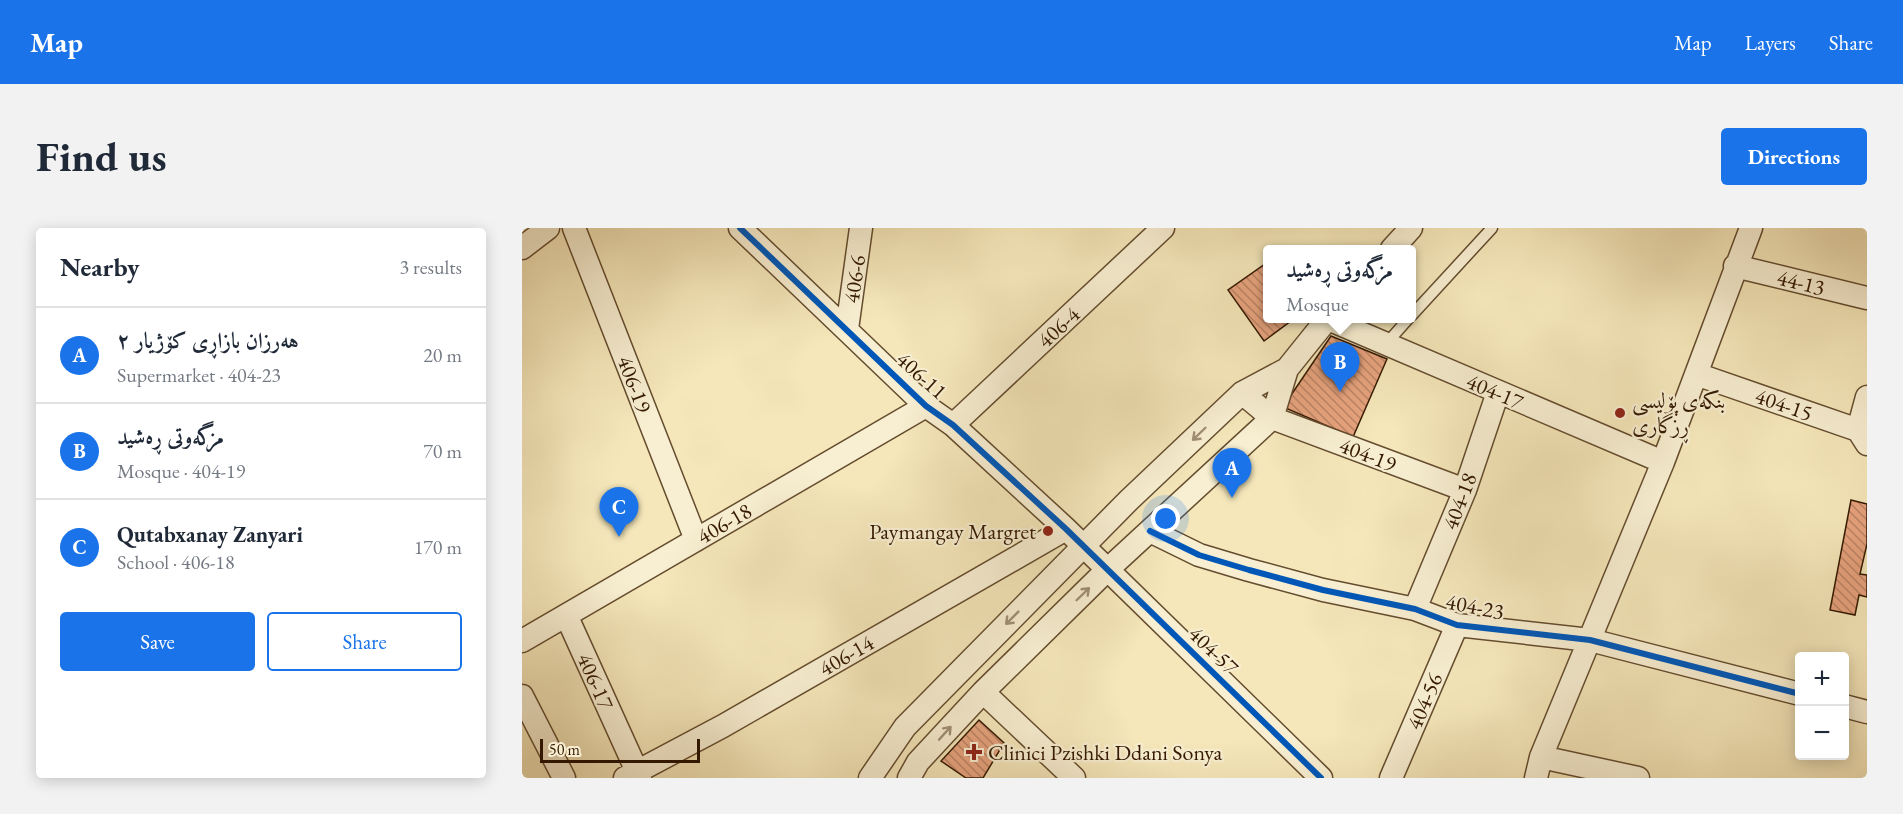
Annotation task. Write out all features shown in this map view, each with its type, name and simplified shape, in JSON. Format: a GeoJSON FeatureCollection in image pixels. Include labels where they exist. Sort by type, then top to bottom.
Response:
{"type":"FeatureCollection","features":[{"type":"Feature","properties":{"kind":"street"},"geometry":{"type":"LineString","coordinates":[[522,248],[548,228]]}},
{"type":"Feature","properties":{"kind":"street","name":"406-19"},"geometry":{"type":"LineString","coordinates":[[574,228],[696,540]]}},
{"type":"Feature","properties":{"kind":"street","name":"406-11"},"geometry":{"type":"LineString","coordinates":[[740,228],[926,406],[952,426],[1083,547]]}},
{"type":"Feature","properties":{"kind":"street","name":"406-6"},"geometry":{"type":"LineString","coordinates":[[847,329],[861,228]]}},
{"type":"Feature","properties":{"kind":"street","name":"406-4"},"geometry":{"type":"LineString","coordinates":[[952,426],[1163,228]]}},
{"type":"Feature","properties":{"kind":"street"},"geometry":{"type":"LineString","coordinates":[[1396,245],[1411,228]]}},
{"type":"Feature","properties":{"kind":"street"},"geometry":{"type":"LineString","coordinates":[[1638,778],[1538,768],[1663,462],[1751,228]]}},
{"type":"Feature","properties":{"kind":"street","name":"44-13"},"geometry":{"type":"LineString","coordinates":[[1735,266],[1867,298]]}},
{"type":"Feature","properties":{"kind":"street"},"geometry":{"type":"LineString","coordinates":[[909,778],[918,762],[983,692],[1106,571],[1272,418],[1287,369],[1325,323]]}},
{"type":"Feature","properties":{"kind":"street","name":"404-17"},"geometry":{"type":"LineString","coordinates":[[1337,323],[1663,462]]}},
{"type":"Feature","properties":{"kind":"street"},"geometry":{"type":"LineString","coordinates":[[870,778],[905,727],[1083,547],[1242,393],[1287,369]]}},
{"type":"Feature","properties":{"kind":"street","name":"404-15"},"geometry":{"type":"LineString","coordinates":[[1696,374],[1863,437]]}},
{"type":"Feature","properties":{"kind":"street","name":"404-18"},"geometry":{"type":"LineString","coordinates":[[1415,609],[1465,490],[1498,392]]}},
{"type":"Feature","properties":{"kind":"street","name":"404-19"},"geometry":{"type":"LineString","coordinates":[[1242,393],[1272,418],[1465,490]]}},
{"type":"Feature","properties":{"kind":"street"},"geometry":{"type":"LineString","coordinates":[[1863,437],[1867,397]]}},
{"type":"Feature","properties":{"kind":"street","name":"406-18"},"geometry":{"type":"LineString","coordinates":[[522,641],[567,617],[926,406]]}},
{"type":"Feature","properties":{"kind":"street","name":"406-14"},"geometry":{"type":"LineString","coordinates":[[634,776],[1065,529]]}},
{"type":"Feature","properties":{"kind":"street","name":"404-23"},"geometry":{"type":"LineString","coordinates":[[1150,531],[1199,555],[1323,590],[1415,609],[1457,625],[1590,640],[1795,693]]}},
{"type":"Feature","properties":{"kind":"street","name":"404-57"},"geometry":{"type":"LineString","coordinates":[[1083,547],[1321,778]]}},
{"type":"Feature","properties":{"kind":"street","name":"406-17"},"geometry":{"type":"LineString","coordinates":[[567,617],[634,776]]}},
{"type":"Feature","properties":{"kind":"street","name":"404-56"},"geometry":{"type":"LineString","coordinates":[[1391,778],[1457,625]]}},
{"type":"Feature","properties":{"kind":"street"},"geometry":{"type":"LineString","coordinates":[[983,692],[1074,778]]}},
{"type":"Feature","properties":{"kind":"street"},"geometry":{"type":"LineString","coordinates":[[522,696],[564,778]]}},
{"type":"Feature","properties":{"kind":"street"},"geometry":{"type":"LineString","coordinates":[[1849,707],[1867,712]]}},
{"type":"Feature","properties":{"kind":"lane"},"geometry":{"type":"LineString","coordinates":[[1416,312],[1492,228]]}},
{"type":"Feature","properties":{"kind":"lane"},"geometry":{"type":"LineString","coordinates":[[1386,344],[1405,323]]}},
{"type":"Feature","properties":{"kind":"building"},"geometry":{"type":"Polygon","coordinates":[[[1263,266],[1263,323],[1288,323],[1264,341],[1228,290],[1263,266]]]}},
{"type":"Feature","properties":{"kind":"building"},"geometry":{"type":"Polygon","coordinates":[[[1331,336],[1387,359],[1353,437],[1283,407],[1331,336]]]}},
{"type":"Feature","properties":{"kind":"building"},"geometry":{"type":"Polygon","coordinates":[[[1851,500],[1867,504],[1867,544],[1860,574],[1867,575],[1867,597],[1859,595],[1855,615],[1830,610],[1851,500]]]}},
{"type":"Feature","properties":{"kind":"building","name":"Clinici Pzishki Ddani Sonya"},"geometry":{"type":"Polygon","coordinates":[[[979,720],[1004,743],[983,778],[966,778],[941,761],[979,720]]]}},
{"type":"Feature","properties":{"kind":"cycle path"},"geometry":{"type":"LineString","coordinates":[[740,228],[926,406],[953,425],[1066,529],[1321,778]]}},
{"type":"Feature","properties":{"kind":"cycle path"},"geometry":{"type":"LineString","coordinates":[[1150,531],[1199,555],[1323,590],[1415,609],[1457,625],[1590,640],[1795,693]]}},
{"type":"Feature","properties":{"kind":"place","name":"مزگەوتی ڕەشید"},"geometry":{"type":"Point","coordinates":[1340,392]}},
{"type":"Feature","properties":{"kind":"place","name":"بنکەی پۆلیسی ڕزگاری"},"geometry":{"type":"Point","coordinates":[1620,413]}},
{"type":"Feature","properties":{"kind":"place","name":"هەرزان بازاڕی کۆژیار ٢"},"geometry":{"type":"Point","coordinates":[1232,498]}},
{"type":"Feature","properties":{"kind":"place","name":"Paymangay Margret"},"geometry":{"type":"Point","coordinates":[1048,531]}},
{"type":"Feature","properties":{"kind":"place","name":"Qutabxanay Zanyari"},"geometry":{"type":"Point","coordinates":[619,537]}},
{"type":"Feature","properties":{"kind":"place","name":"Clinici Pzishki Ddani Sonya"},"geometry":{"type":"Point","coordinates":[974,752]}}]}
